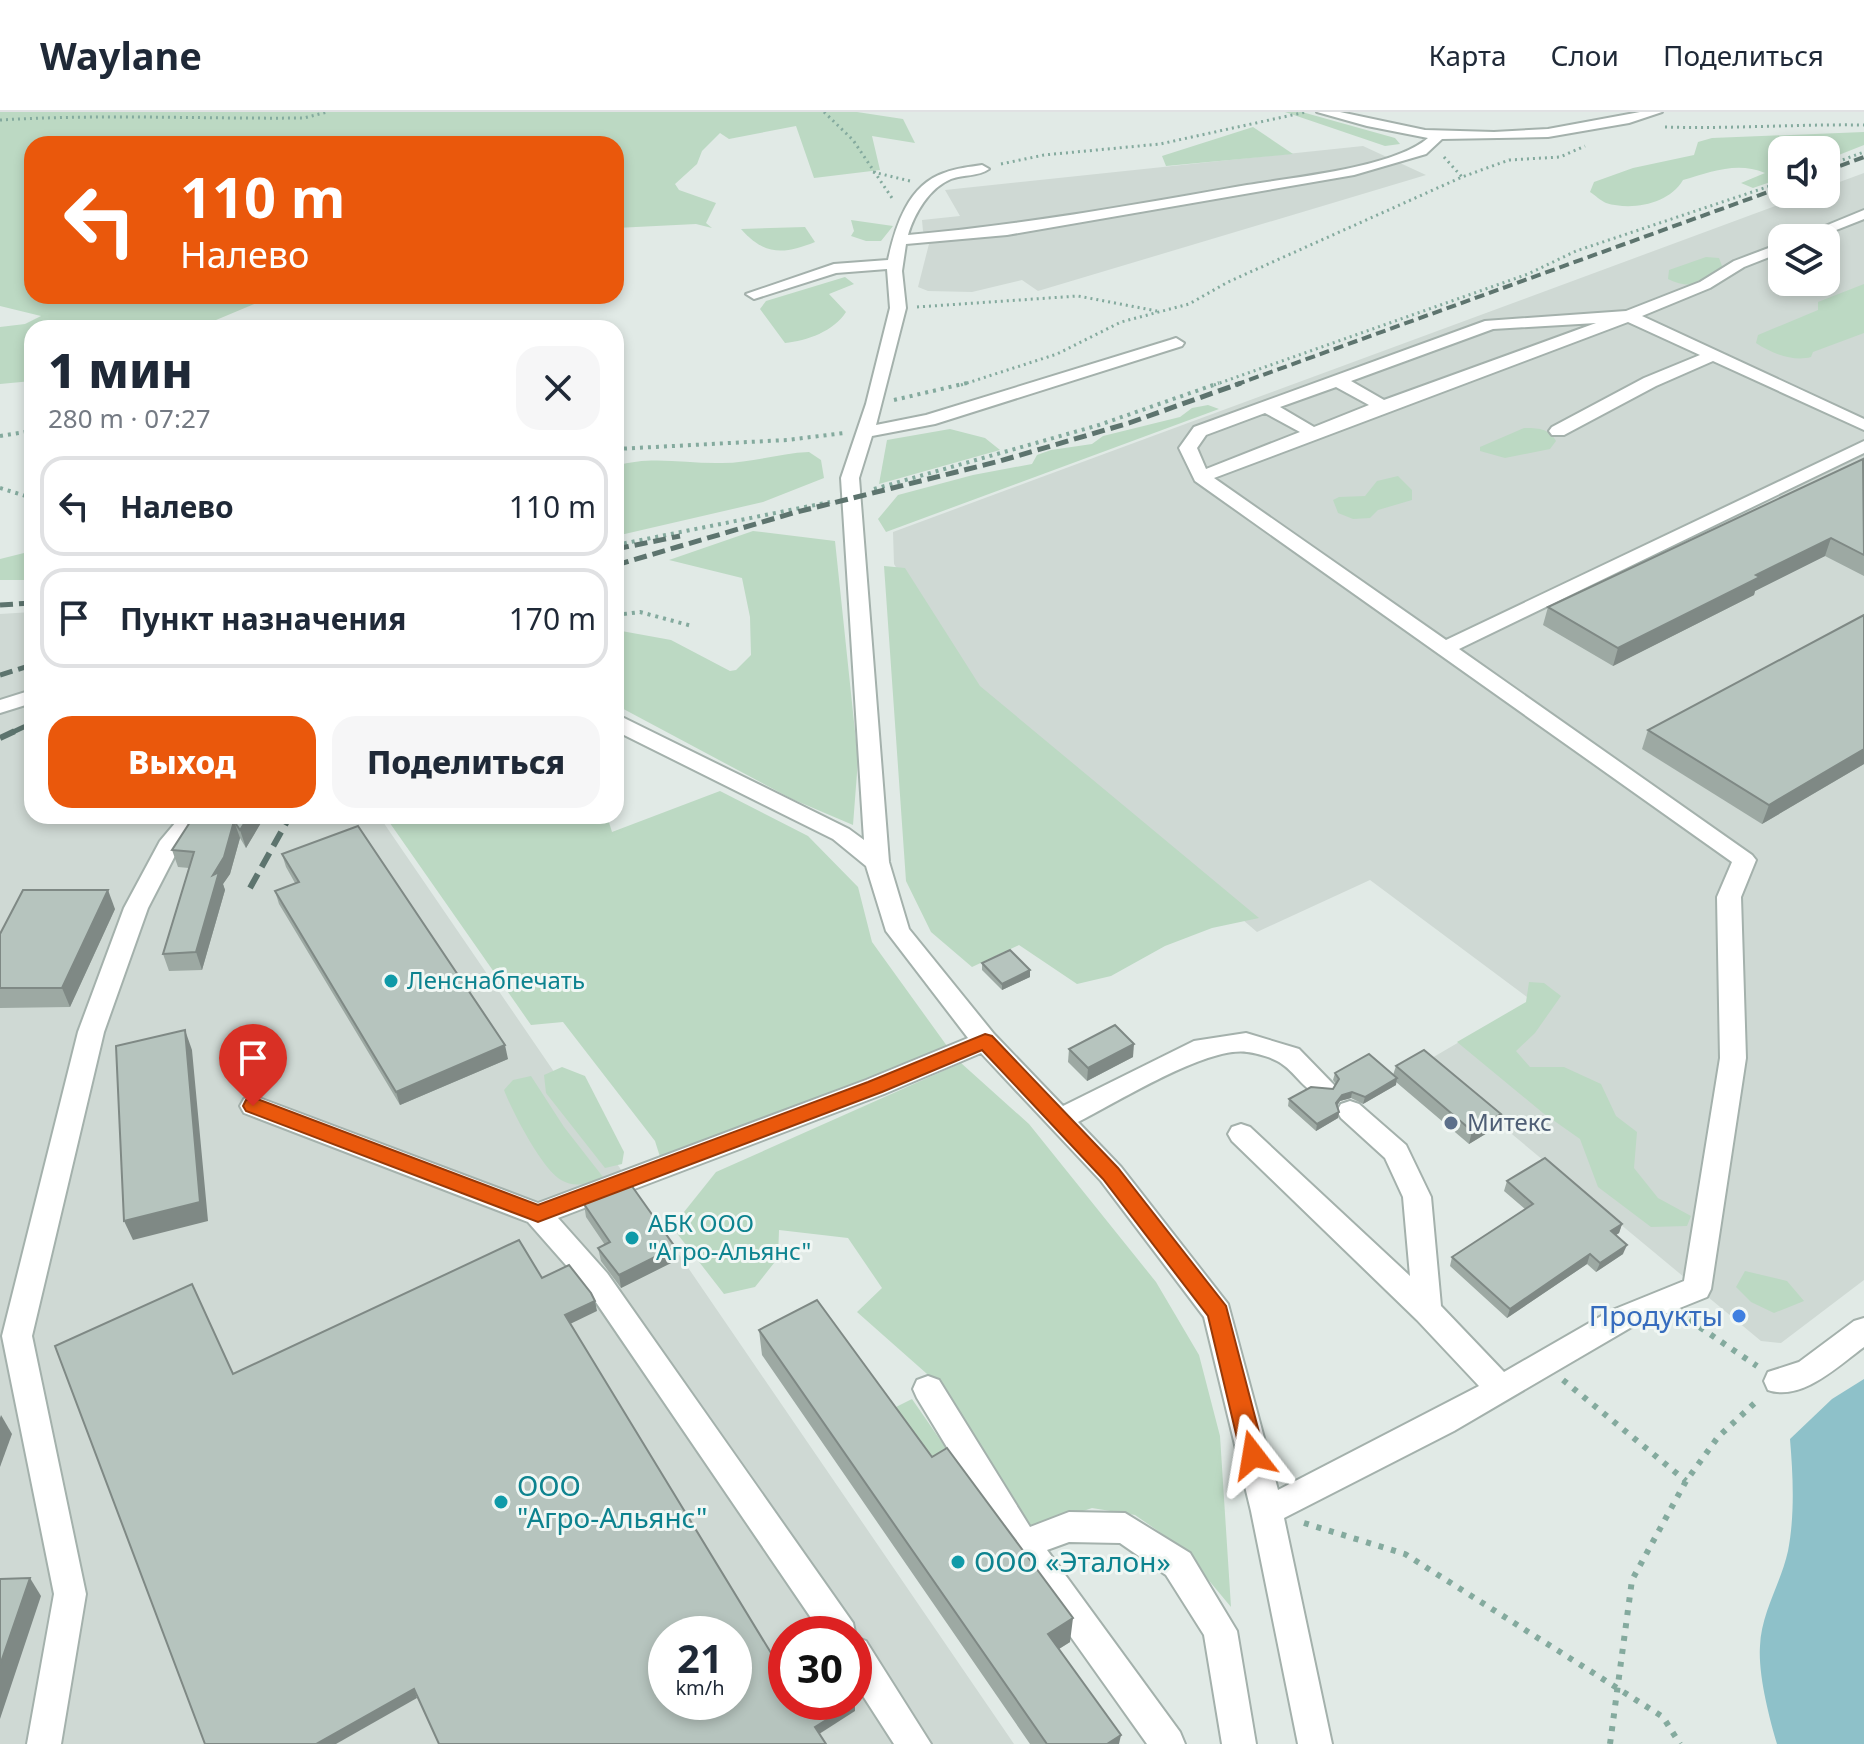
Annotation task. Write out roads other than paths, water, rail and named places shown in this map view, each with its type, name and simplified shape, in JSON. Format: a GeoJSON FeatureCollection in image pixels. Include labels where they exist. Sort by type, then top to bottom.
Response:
{"type":"FeatureCollection","features":[{"type":"Feature","properties":{"kind":"street"},"geometry":{"type":"LineString","coordinates":[[1324,112],[1439,135],[1513,135],[1600,126],[1655,112]]}},
{"type":"Feature","properties":{"kind":"street"},"geometry":{"type":"LineString","coordinates":[[901,240],[1007,231],[1354,171],[1421,151],[1439,135]]}},
{"type":"Feature","properties":{"kind":"street"},"geometry":{"type":"LineString","coordinates":[[982,169],[947,176],[931,186],[909,212],[901,232],[895,264],[898,308],[850,490],[877,862],[898,931],[985,1041],[1111,1174],[1218,1313],[1267,1511],[1315,1744]]}},
{"type":"Feature","properties":{"kind":"street"},"geometry":{"type":"LineString","coordinates":[[1839,224],[1864,214]]}},
{"type":"Feature","properties":{"kind":"street"},"geometry":{"type":"LineString","coordinates":[[1201,477],[1629,316],[1705,285],[1739,264],[1768,253]]}},
{"type":"Feature","properties":{"kind":"street"},"geometry":{"type":"LineString","coordinates":[[754,294],[834,269],[895,264]]}},
{"type":"Feature","properties":{"kind":"street"},"geometry":{"type":"LineString","coordinates":[[1267,1511],[1501,1389],[1541,1363],[1658,1299],[1697,1289],[1733,1058],[1729,897],[1744,860],[1201,477],[1188,448],[1192,438],[1200,431],[1335,379],[1491,324],[1629,316],[1864,425]]}},
{"type":"Feature","properties":{"kind":"street"},"geometry":{"type":"LineString","coordinates":[[865,432],[929,420],[1176,343]]}},
{"type":"Feature","properties":{"kind":"street"},"geometry":{"type":"LineString","coordinates":[[1433,344],[1482,370]]}},
{"type":"Feature","properties":{"kind":"street"},"geometry":{"type":"LineString","coordinates":[[1558,431],[1650,382],[1713,355]]}},
{"type":"Feature","properties":{"kind":"street"},"geometry":{"type":"LineString","coordinates":[[1335,379],[1383,406]]}},
{"type":"Feature","properties":{"kind":"street"},"geometry":{"type":"LineString","coordinates":[[1266,406],[1313,433]]}},
{"type":"Feature","properties":{"kind":"street"},"geometry":{"type":"LineString","coordinates":[[1444,649],[1864,446]]}},
{"type":"Feature","properties":{"kind":"street"},"geometry":{"type":"LineString","coordinates":[[0,707],[24,698]]}},
{"type":"Feature","properties":{"kind":"street"},"geometry":{"type":"LineString","coordinates":[[624,727],[841,834],[877,862]]}},
{"type":"Feature","properties":{"kind":"street"},"geometry":{"type":"LineString","coordinates":[[44,1744],[70,1594],[8,1339],[91,1032],[136,908],[171,841],[186,824]]}},
{"type":"Feature","properties":{"kind":"street"},"geometry":{"type":"LineString","coordinates":[[538,1214],[875,1087],[985,1041]]}},
{"type":"Feature","properties":{"kind":"street"},"geometry":{"type":"LineString","coordinates":[[1059,1120],[1203,1048],[1246,1042],[1290,1056],[1322,1086]]}},
{"type":"Feature","properties":{"kind":"street"},"geometry":{"type":"LineString","coordinates":[[253,1106],[538,1214],[597,1281],[829,1616]]}},
{"type":"Feature","properties":{"kind":"street"},"geometry":{"type":"LineString","coordinates":[[1350,1111],[1396,1152],[1417,1197],[1427,1311]]}},
{"type":"Feature","properties":{"kind":"street"},"geometry":{"type":"LineString","coordinates":[[1241,1134],[1427,1311],[1501,1389]]}},
{"type":"Feature","properties":{"kind":"street"},"geometry":{"type":"LineString","coordinates":[[1779,1381],[1808,1372],[1864,1330]]}},
{"type":"Feature","properties":{"kind":"street"},"geometry":{"type":"LineString","coordinates":[[928,1389],[1023,1544],[1168,1744]]}},
{"type":"Feature","properties":{"kind":"street"},"geometry":{"type":"LineString","coordinates":[[1023,1544],[1069,1527],[1125,1528],[1178,1564],[1220,1631],[1239,1744]]}},
{"type":"Feature","properties":{"kind":"street"},"geometry":{"type":"LineString","coordinates":[[872,1680],[914,1744]]}},
{"type":"Feature","properties":{"kind":"water"},"geometry":{"type":"Polygon","coordinates":[[[1864,1379],[1864,1744],[1777,1744],[1762,1682],[1760,1646],[1764,1622],[1788,1551],[1793,1495],[1790,1439],[1832,1399],[1864,1379]]]}},
{"type":"Feature","properties":{"kind":"railway"},"geometry":{"type":"LineString","coordinates":[[1840,166],[1864,157]]}},
{"type":"Feature","properties":{"kind":"railway"},"geometry":{"type":"LineString","coordinates":[[1235,385],[1768,192]]}},
{"type":"Feature","properties":{"kind":"railway"},"geometry":{"type":"LineString","coordinates":[[624,563],[793,513],[1000,461],[1129,423],[1241,383]]}},
{"type":"Feature","properties":{"kind":"railway"},"geometry":{"type":"LineString","coordinates":[[624,547],[680,536]]}},
{"type":"Feature","properties":{"kind":"railway"},"geometry":{"type":"LineString","coordinates":[[0,605],[24,604]]}},
{"type":"Feature","properties":{"kind":"railway"},"geometry":{"type":"LineString","coordinates":[[0,675],[24,668]]}},
{"type":"Feature","properties":{"kind":"railway"},"geometry":{"type":"LineString","coordinates":[[13,732],[24,727]]}},
{"type":"Feature","properties":{"kind":"railway"},"geometry":{"type":"LineString","coordinates":[[0,738],[17,730]]}},
{"type":"Feature","properties":{"kind":"railway"},"geometry":{"type":"LineString","coordinates":[[250,888],[286,824]]}},
{"type":"Feature","properties":{"kind":"place","name":"Ленснабпечать"},"geometry":{"type":"Point","coordinates":[391,981]}},
{"type":"Feature","properties":{"kind":"place","name":"Митекс"},"geometry":{"type":"Point","coordinates":[1451,1123]}},
{"type":"Feature","properties":{"kind":"place","name":"АБК ООО \"Агро-Альянс\""},"geometry":{"type":"Point","coordinates":[632,1238]}},
{"type":"Feature","properties":{"kind":"place","name":"Продукты"},"geometry":{"type":"Point","coordinates":[1739,1316]}},
{"type":"Feature","properties":{"kind":"place","name":"ООО \"Агро-Альянс\""},"geometry":{"type":"Point","coordinates":[501,1502]}},
{"type":"Feature","properties":{"kind":"place","name":"ООО «Эталон»"},"geometry":{"type":"Point","coordinates":[958,1562]}}]}
